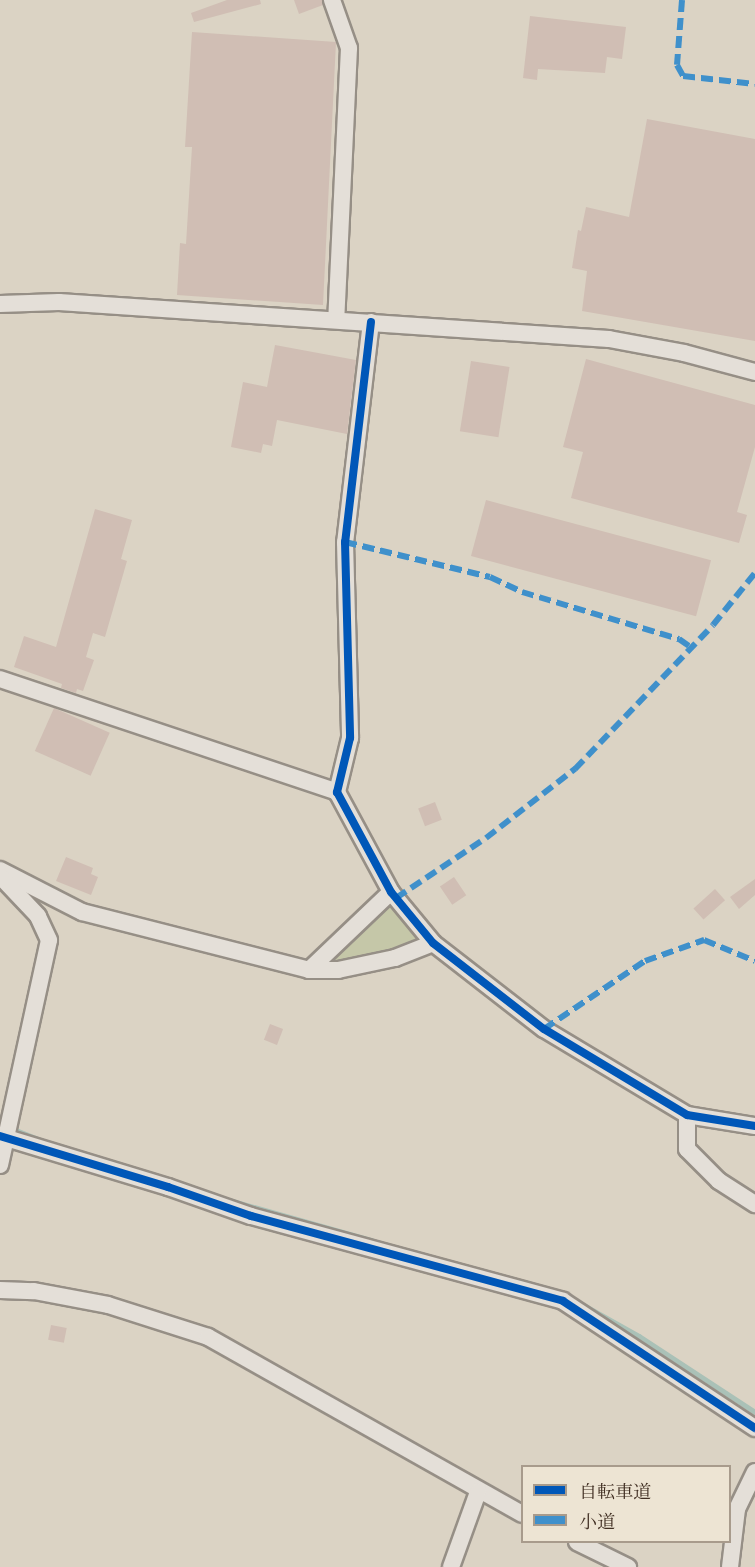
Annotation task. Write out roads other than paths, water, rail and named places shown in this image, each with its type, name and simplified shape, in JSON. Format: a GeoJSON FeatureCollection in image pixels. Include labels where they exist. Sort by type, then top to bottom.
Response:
{"type":"FeatureCollection","features":[{"type":"Feature","properties":{"kind":"street"},"geometry":{"type":"LineString","coordinates":[[332,0],[349,48],[336,320]]}},
{"type":"Feature","properties":{"kind":"street"},"geometry":{"type":"LineString","coordinates":[[0,304],[59,302],[609,339],[684,353],[755,372]]}},
{"type":"Feature","properties":{"kind":"street"},"geometry":{"type":"LineString","coordinates":[[371,322],[345,542],[350,738],[338,792],[391,892],[433,943],[544,1029],[687,1114],[755,1126]]}},
{"type":"Feature","properties":{"kind":"street"},"geometry":{"type":"LineString","coordinates":[[0,679],[338,792]]}},
{"type":"Feature","properties":{"kind":"street"},"geometry":{"type":"LineString","coordinates":[[0,870],[82,912],[309,970],[338,970],[395,958],[433,943]]}},
{"type":"Feature","properties":{"kind":"street"},"geometry":{"type":"LineString","coordinates":[[0,876],[38,916],[49,940],[2,1137],[0,1166]]}},
{"type":"Feature","properties":{"kind":"street"},"geometry":{"type":"LineString","coordinates":[[309,970],[391,892]]}},
{"type":"Feature","properties":{"kind":"street"},"geometry":{"type":"LineString","coordinates":[[687,1114],[687,1149],[719,1181],[755,1204]]}},
{"type":"Feature","properties":{"kind":"street"},"geometry":{"type":"LineString","coordinates":[[2,1137],[168,1187],[251,1216],[563,1301],[755,1428]]}},
{"type":"Feature","properties":{"kind":"street"},"geometry":{"type":"LineString","coordinates":[[0,1290],[34,1291],[108,1305],[208,1337],[478,1492],[521,1514]]}},
{"type":"Feature","properties":{"kind":"street"},"geometry":{"type":"LineString","coordinates":[[730,1567],[737,1509],[755,1472]]}},
{"type":"Feature","properties":{"kind":"street"},"geometry":{"type":"LineString","coordinates":[[451,1567],[478,1492]]}},
{"type":"Feature","properties":{"kind":"street"},"geometry":{"type":"LineString","coordinates":[[579,1543],[628,1567]]}},
{"type":"Feature","properties":{"kind":"waterway"},"geometry":{"type":"LineString","coordinates":[[16,1130],[41,1140]]}},
{"type":"Feature","properties":{"kind":"waterway"},"geometry":{"type":"LineString","coordinates":[[229,1200],[371,1240]]}},
{"type":"Feature","properties":{"kind":"waterway"},"geometry":{"type":"LineString","coordinates":[[457,1264],[521,1281]]}},
{"type":"Feature","properties":{"kind":"waterway"},"geometry":{"type":"LineString","coordinates":[[564,1294],[639,1336],[755,1412]]}}]}
